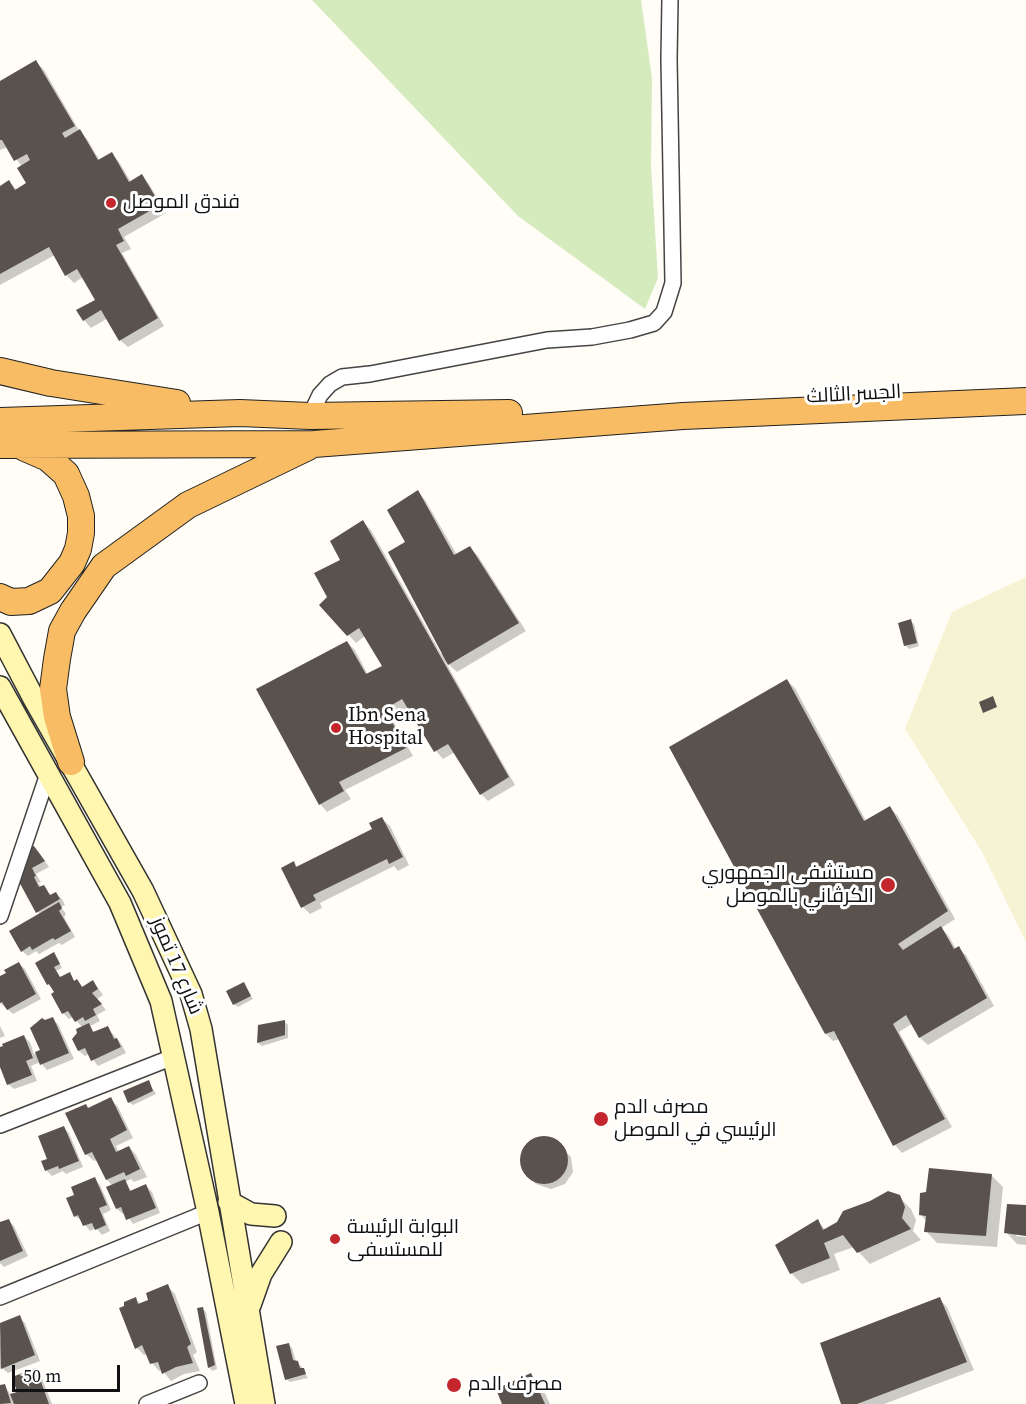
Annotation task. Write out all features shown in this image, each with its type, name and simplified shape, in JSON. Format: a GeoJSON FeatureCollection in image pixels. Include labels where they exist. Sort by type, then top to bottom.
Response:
{"type":"FeatureCollection","features":[{"type":"Feature","properties":{"kind":"highway"},"geometry":{"type":"LineString","coordinates":[[0,371],[51,383],[240,413]]}},
{"type":"Feature","properties":{"kind":"highway","name":"الجسر الثالث"},"geometry":{"type":"LineString","coordinates":[[683,410],[1026,387]]}},
{"type":"Feature","properties":{"kind":"highway","name":"الجسر الثالث"},"geometry":{"type":"LineString","coordinates":[[683,410],[1026,401]]}},
{"type":"Feature","properties":{"kind":"highway"},"geometry":{"type":"LineString","coordinates":[[0,421],[240,413],[310,416],[683,410]]}},
{"type":"Feature","properties":{"kind":"highway"},"geometry":{"type":"LineString","coordinates":[[10,445],[314,444],[683,410]]}},
{"type":"Feature","properties":{"kind":"highway"},"geometry":{"type":"LineString","coordinates":[[71,762],[57,717],[52,689],[57,659],[62,631],[104,566],[188,505],[314,444]]}},
{"type":"Feature","properties":{"kind":"highway"},"geometry":{"type":"LineString","coordinates":[[0,597],[11,602],[29,601],[50,591],[72,563],[81,533],[81,516],[76,496],[66,474],[48,458],[10,445]]}},
{"type":"Feature","properties":{"kind":"main road","name":"شارع 17 تموز"},"geometry":{"type":"LineString","coordinates":[[0,634],[143,891],[191,994],[201,1029],[264,1404]]}},
{"type":"Feature","properties":{"kind":"main road","name":"شارع 17 تموز"},"geometry":{"type":"LineString","coordinates":[[0,687],[120,903],[161,1001],[208,1212],[246,1404]]}},
{"type":"Feature","properties":{"kind":"main road"},"geometry":{"type":"LineString","coordinates":[[120,903],[143,891]]}},
{"type":"Feature","properties":{"kind":"main road"},"geometry":{"type":"LineString","coordinates":[[229,1202],[251,1214],[275,1216]]}},
{"type":"Feature","properties":{"kind":"main road"},"geometry":{"type":"LineString","coordinates":[[249,1309],[261,1274],[281,1242]]}},
{"type":"Feature","properties":{"kind":"street"},"geometry":{"type":"LineString","coordinates":[[310,416],[320,395],[330,384],[342,377],[370,374],[547,339],[592,337],[630,330],[654,323],[659,318],[667,304],[674,283],[669,59],[670,0]]}},
{"type":"Feature","properties":{"kind":"street"},"geometry":{"type":"LineString","coordinates":[[0,916],[48,774]]}},
{"type":"Feature","properties":{"kind":"street"},"geometry":{"type":"LineString","coordinates":[[0,1125],[173,1057]]}},
{"type":"Feature","properties":{"kind":"street"},"geometry":{"type":"LineString","coordinates":[[0,1297],[208,1212]]}},
{"type":"Feature","properties":{"kind":"street"},"geometry":{"type":"LineString","coordinates":[[147,1404],[199,1383]]}},
{"type":"Feature","properties":{"kind":"shaded area"},"geometry":{"type":"Polygon","coordinates":[[[1026,577],[1026,942],[982,852],[905,729],[952,612],[1026,577]]]}},
{"type":"Feature","properties":{"kind":"green space"},"geometry":{"type":"Polygon","coordinates":[[[312,0],[641,0],[652,78],[651,167],[658,278],[645,309],[518,216],[312,0]]]}},
{"type":"Feature","properties":{"kind":"building"},"geometry":{"type":"Polygon","coordinates":[[[36,60],[75,126],[62,133],[65,138],[80,129],[98,160],[112,152],[129,182],[142,174],[160,205],[118,229],[124,241],[116,245],[158,318],[119,341],[101,310],[83,321],[76,310],[95,300],[77,269],[65,276],[49,247],[0,274],[0,186],[9,180],[15,190],[26,183],[17,168],[30,160],[27,154],[14,161],[0,140],[0,81],[36,60]]]}},
{"type":"Feature","properties":{"kind":"building"},"geometry":{"type":"Polygon","coordinates":[[[418,490],[454,555],[470,546],[519,623],[448,665],[388,552],[405,542],[387,510],[418,490]]]}},
{"type":"Feature","properties":{"kind":"building"},"geometry":{"type":"Polygon","coordinates":[[[363,520],[509,777],[480,795],[448,744],[434,752],[402,699],[385,709],[406,748],[339,782],[344,791],[319,805],[256,689],[347,641],[366,674],[382,666],[359,628],[347,636],[319,605],[327,597],[314,573],[340,560],[330,541],[363,520]]]}},
{"type":"Feature","properties":{"kind":"building"},"geometry":{"type":"Polygon","coordinates":[[[911,619],[917,643],[904,646],[898,623],[911,619]]]}},
{"type":"Feature","properties":{"kind":"building"},"geometry":{"type":"Polygon","coordinates":[[[787,679],[864,821],[890,806],[948,911],[898,944],[903,950],[941,926],[954,949],[959,946],[987,998],[919,1038],[906,1015],[893,1024],[945,1119],[893,1146],[834,1031],[825,1034],[669,747],[787,679]]]}},
{"type":"Feature","properties":{"kind":"building"},"geometry":{"type":"Polygon","coordinates":[[[993,696],[997,707],[983,713],[979,702],[993,696]]]}},
{"type":"Feature","properties":{"kind":"building"},"geometry":{"type":"Polygon","coordinates":[[[382,817],[403,857],[389,864],[387,859],[313,895],[316,900],[301,908],[281,868],[294,861],[296,867],[372,829],[369,823],[382,817]]]}},
{"type":"Feature","properties":{"kind":"building"},"geometry":{"type":"Polygon","coordinates":[[[34,846],[45,861],[32,868],[36,876],[34,877],[39,887],[44,885],[50,895],[56,892],[60,899],[36,913],[17,878],[23,851],[34,846]]]}},
{"type":"Feature","properties":{"kind":"building"},"geometry":{"type":"Polygon","coordinates":[[[59,902],[62,908],[59,911],[71,931],[32,950],[30,946],[21,952],[9,931],[59,902]]]}},
{"type":"Feature","properties":{"kind":"building"},"geometry":{"type":"Polygon","coordinates":[[[54,952],[60,964],[54,967],[60,977],[70,972],[74,981],[77,979],[82,987],[93,980],[98,989],[92,993],[102,1004],[93,1009],[96,1015],[85,1021],[83,1017],[75,1022],[68,1011],[62,1014],[51,994],[54,992],[49,984],[47,985],[35,963],[54,952]]]}},
{"type":"Feature","properties":{"kind":"building"},"geometry":{"type":"Polygon","coordinates":[[[19,962],[36,994],[7,1010],[2,1002],[0,1003],[0,976],[6,973],[4,970],[19,962]]]}},
{"type":"Feature","properties":{"kind":"building"},"geometry":{"type":"Polygon","coordinates":[[[244,982],[251,996],[233,1005],[226,991],[244,982]]]}},
{"type":"Feature","properties":{"kind":"building"},"geometry":{"type":"Polygon","coordinates":[[[53,1017],[69,1053],[40,1065],[35,1052],[40,1050],[30,1028],[42,1018],[45,1020],[53,1017]]]}},
{"type":"Feature","properties":{"kind":"building"},"geometry":{"type":"Polygon","coordinates":[[[285,1020],[285,1035],[257,1043],[258,1025],[285,1020]]]}},
{"type":"Feature","properties":{"kind":"building"},"geometry":{"type":"Polygon","coordinates":[[[89,1023],[93,1032],[108,1026],[121,1047],[91,1061],[85,1048],[78,1051],[72,1039],[77,1033],[76,1029],[89,1023]]]}},
{"type":"Feature","properties":{"kind":"building"},"geometry":{"type":"Polygon","coordinates":[[[24,1035],[33,1058],[26,1061],[32,1075],[7,1085],[0,1067],[0,1047],[24,1035]]]}},
{"type":"Feature","properties":{"kind":"building"},"geometry":{"type":"Polygon","coordinates":[[[149,1080],[153,1091],[128,1103],[123,1091],[149,1080]]]}},
{"type":"Feature","properties":{"kind":"building"},"geometry":{"type":"Polygon","coordinates":[[[111,1097],[127,1130],[110,1139],[116,1152],[129,1146],[140,1169],[126,1176],[124,1172],[106,1180],[92,1152],[85,1155],[65,1113],[86,1104],[88,1108],[111,1097]]]}},
{"type":"Feature","properties":{"kind":"building"},"geometry":{"type":"Polygon","coordinates":[[[64,1126],[79,1161],[59,1169],[58,1166],[45,1171],[41,1161],[47,1159],[38,1136],[64,1126]]]}},
{"type":"Feature","properties":{"kind":"building"},"geometry":{"type":"Polygon","coordinates":[[[544,1136],[561,1143],[568,1160],[561,1177],[544,1184],[527,1177],[520,1160],[527,1143],[544,1136]]]}},
{"type":"Feature","properties":{"kind":"building"},"geometry":{"type":"Polygon","coordinates":[[[929,1168],[992,1174],[986,1236],[924,1232],[926,1216],[919,1215],[920,1193],[926,1192],[929,1168]]]}},
{"type":"Feature","properties":{"kind":"building"},"geometry":{"type":"Polygon","coordinates":[[[95,1177],[107,1205],[99,1208],[106,1225],[95,1230],[92,1223],[83,1226],[78,1215],[74,1217],[66,1198],[74,1195],[71,1187],[95,1177]]]}},
{"type":"Feature","properties":{"kind":"building"},"geometry":{"type":"Polygon","coordinates":[[[125,1179],[130,1191],[146,1184],[156,1208],[126,1220],[121,1207],[116,1209],[106,1187],[125,1179]]]}},
{"type":"Feature","properties":{"kind":"building"},"geometry":{"type":"Polygon","coordinates":[[[888,1191],[900,1195],[905,1207],[902,1218],[911,1229],[857,1253],[843,1235],[824,1243],[830,1258],[790,1274],[775,1245],[818,1219],[823,1230],[837,1222],[843,1211],[870,1201],[888,1191]]]}},
{"type":"Feature","properties":{"kind":"building"},"geometry":{"type":"Polygon","coordinates":[[[1007,1204],[1026,1205],[1026,1236],[1004,1233],[1007,1204]]]}},
{"type":"Feature","properties":{"kind":"building"},"geometry":{"type":"Polygon","coordinates":[[[9,1219],[23,1251],[0,1261],[0,1222],[9,1219]]]}},
{"type":"Feature","properties":{"kind":"building"},"geometry":{"type":"Polygon","coordinates":[[[168,1284],[191,1344],[187,1347],[193,1363],[176,1367],[162,1374],[158,1362],[150,1364],[142,1345],[135,1349],[119,1308],[124,1306],[124,1302],[136,1297],[138,1304],[148,1300],[146,1293],[168,1284]]]}},
{"type":"Feature","properties":{"kind":"building"},"geometry":{"type":"Polygon","coordinates":[[[940,1297],[967,1362],[857,1404],[841,1404],[820,1343],[940,1297]]]}},
{"type":"Feature","properties":{"kind":"building"},"geometry":{"type":"Polygon","coordinates":[[[203,1307],[215,1365],[208,1368],[197,1308],[203,1307]]]}},
{"type":"Feature","properties":{"kind":"building"},"geometry":{"type":"Polygon","coordinates":[[[20,1315],[35,1355],[1,1369],[0,1323],[20,1315]]]}},
{"type":"Feature","properties":{"kind":"building"},"geometry":{"type":"Polygon","coordinates":[[[289,1343],[293,1360],[298,1361],[300,1368],[304,1368],[306,1374],[285,1380],[276,1346],[289,1343]]]}},
{"type":"Feature","properties":{"kind":"building"},"geometry":{"type":"Polygon","coordinates":[[[36,1368],[49,1404],[14,1404],[10,1394],[17,1392],[12,1377],[36,1368]]]}},
{"type":"Feature","properties":{"kind":"building"},"geometry":{"type":"Polygon","coordinates":[[[531,1373],[545,1404],[502,1404],[496,1389],[531,1373]]]}},
{"type":"Feature","properties":{"kind":"building"},"geometry":{"type":"Polygon","coordinates":[[[5,1384],[11,1403],[0,1404],[0,1385],[5,1384]]]}},
{"type":"Feature","properties":{"kind":"place","name":"فندق الموصل"},"geometry":{"type":"Point","coordinates":[111,203]}},
{"type":"Feature","properties":{"kind":"place","name":"Ibn Sena Hospital"},"geometry":{"type":"Point","coordinates":[336,728]}},
{"type":"Feature","properties":{"kind":"place","name":"مستشفى الجمهوري الكرڤاني بالموصل"},"geometry":{"type":"Point","coordinates":[888,885]}},
{"type":"Feature","properties":{"kind":"place","name":"مصرف الدم الرئيسي في الموصل"},"geometry":{"type":"Point","coordinates":[601,1119]}},
{"type":"Feature","properties":{"kind":"place","name":"البوابة الرئيسة للمستسفى"},"geometry":{"type":"Point","coordinates":[335,1239]}},
{"type":"Feature","properties":{"kind":"place","name":"مصرف الدم"},"geometry":{"type":"Point","coordinates":[454,1385]}}]}
